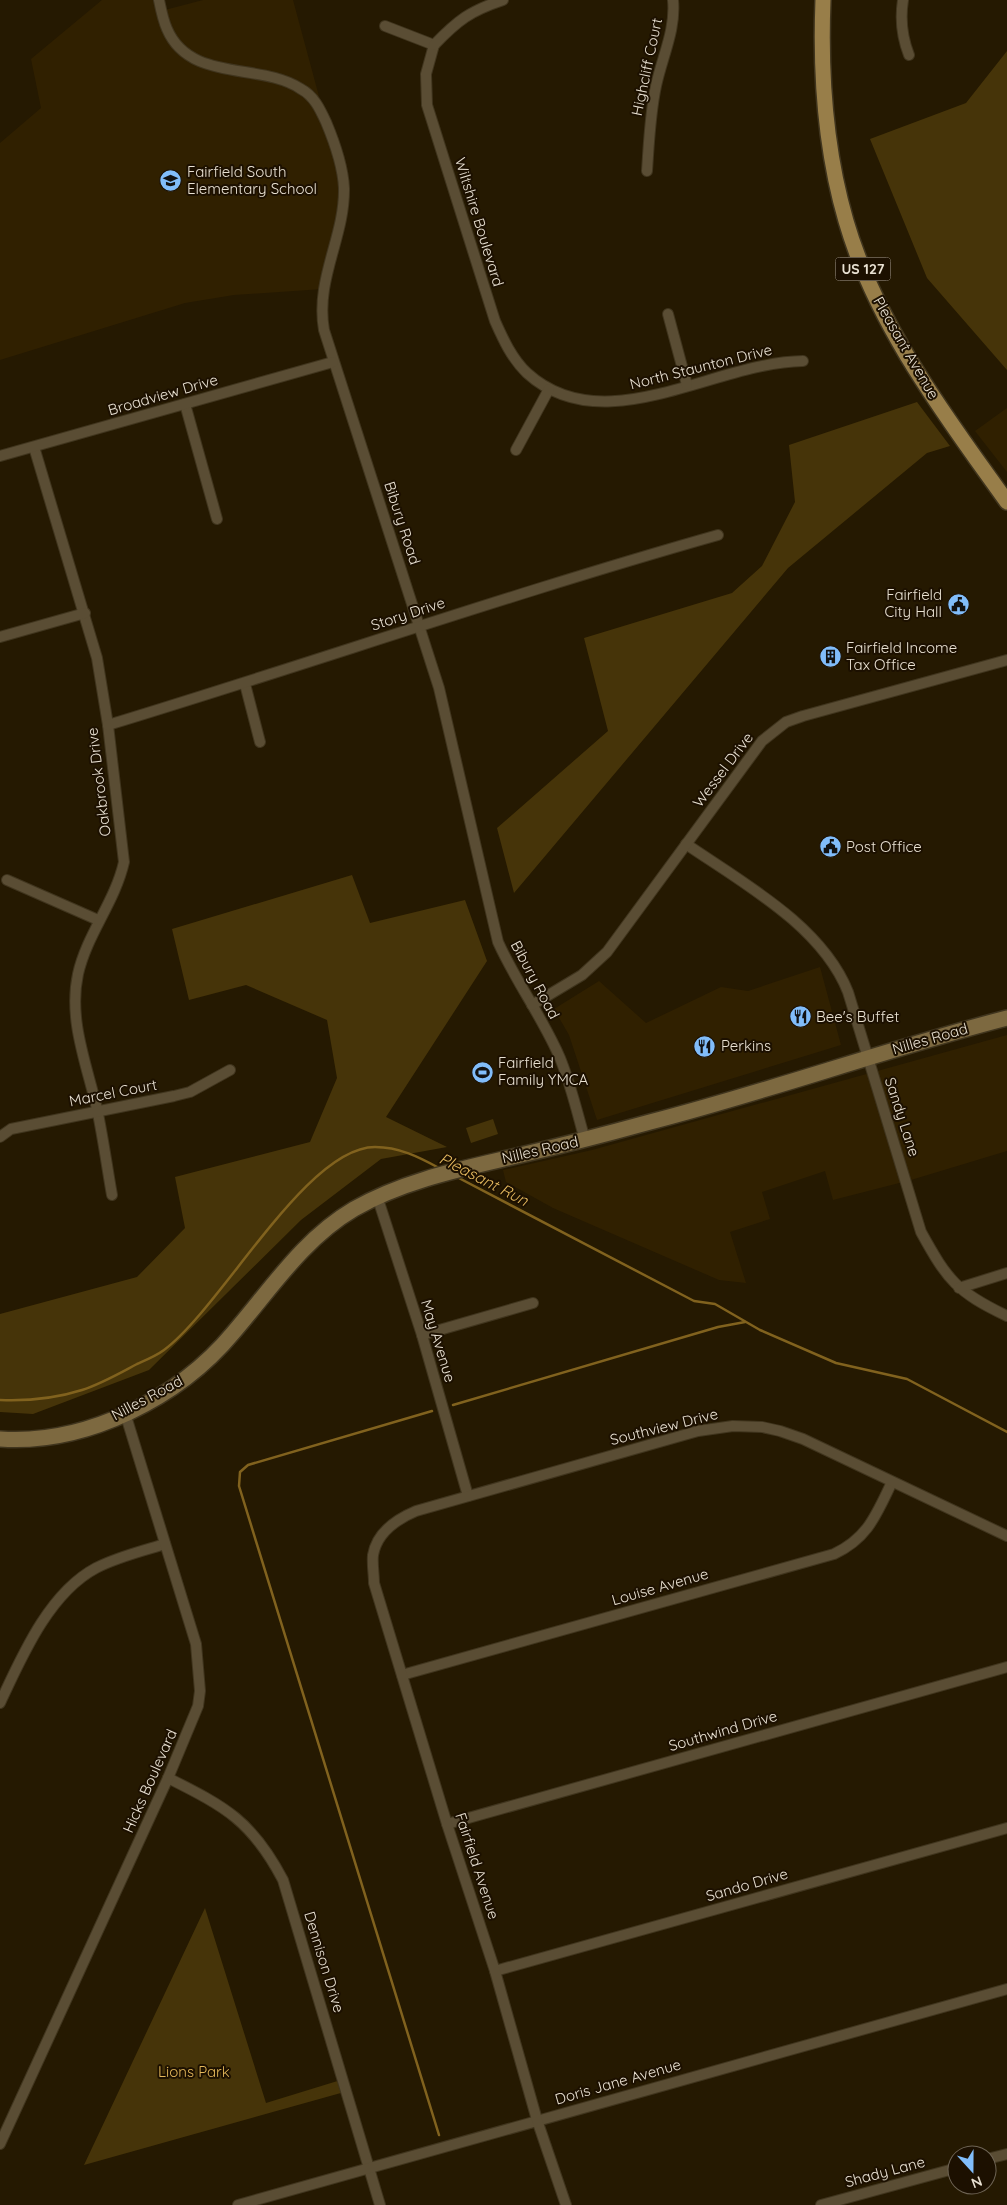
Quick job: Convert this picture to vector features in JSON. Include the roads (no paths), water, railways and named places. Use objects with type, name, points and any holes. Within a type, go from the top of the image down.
[{"type":"main road","name":"Pleasant Avenue","points":[[823,0],[822,73],[825,114],[835,177],[854,246],[882,310],[914,366],[1007,502]]},
{"type":"street","name":"Bibury Road","points":[[159,0],[167,31],[180,48],[205,63],[282,80],[302,89],[317,103],[324,117],[342,174],[344,189],[342,209],[323,289],[320,311],[333,362],[439,688],[498,942],[559,1058],[573,1097],[585,1140]]},
{"type":"street","points":[[385,26],[434,45],[455,23],[475,10],[503,0]]},
{"type":"street","name":"Highcliff Court","points":[[647,171],[651,113],[656,85],[674,17],[673,0]]},
{"type":"street","points":[[903,0],[901,13],[903,36],[910,55]]},
{"type":"street","name":"Wiltshire Boulevard","points":[[434,45],[426,74],[427,105],[495,321],[509,350],[526,372],[549,389]]},
{"type":"street","points":[[668,314],[687,385]]},
{"type":"street","name":"North Staunton Drive","points":[[549,389],[581,400],[607,402],[640,400],[687,385],[782,362],[803,361]]},
{"type":"street","name":"Broadview Drive","points":[[0,456],[333,362]]},
{"type":"street","points":[[516,450],[549,389]]},
{"type":"street","points":[[185,404],[217,519]]},
{"type":"street","name":"Oakbrook Drive","points":[[34,447],[97,658],[108,725],[124,862],[120,881],[98,920],[78,973],[74,1012],[98,1111],[112,1195]]},
{"type":"street","name":"Story Drive","points":[[108,725],[244,684],[419,625],[592,571],[718,535]]},
{"type":"street","points":[[0,637],[85,613]]},
{"type":"street","name":"Wessel Drive","points":[[532,1005],[582,975],[601,958],[762,741],[786,722],[1007,660]]},
{"type":"street","points":[[244,684],[260,742]]},
{"type":"street","name":"Sandy Lane","points":[[686,844],[790,918],[824,949],[844,982],[921,1232],[938,1264],[959,1288],[974,1300],[1007,1316]]},
{"type":"street","points":[[7,880],[98,920]]},
{"type":"street","name":"Nilles Road","points":[[0,1439],[49,1436],[90,1427],[125,1413],[164,1393],[203,1364],[232,1335],[303,1249],[326,1227],[377,1196],[408,1184],[481,1164],[585,1140],[1007,1018]]},
{"type":"street","name":"Marcel Court","points":[[0,1137],[12,1130],[182,1094],[230,1070]]},
{"type":"street","name":"May Avenue","points":[[377,1196],[422,1335],[468,1496]]},
{"type":"street","points":[[959,1288],[1007,1273]]},
{"type":"street","points":[[422,1335],[533,1304]]},
{"type":"street","name":"Hicks Boulevard","points":[[0,2144],[194,1720],[200,1691],[196,1644],[125,1413]]},
{"type":"street","name":"Southview Drive","points":[[381,1536],[396,1520],[416,1511],[698,1431],[733,1426],[762,1427],[796,1436],[1007,1536]]},
{"type":"street","name":"Louise Avenue","points":[[402,1675],[834,1554],[851,1546],[868,1530],[892,1482]]},
{"type":"street","name":"Fairfield Avenue","points":[[381,1536],[373,1554],[374,1583],[447,1824],[495,1971],[537,2120],[566,2205]]},
{"type":"street","points":[[0,1703],[3,1689],[47,1614],[67,1588],[96,1568],[113,1560],[165,1544]]},
{"type":"street","name":"Southwind Drive","points":[[447,1824],[1007,1667]]},
{"type":"street","name":"Dennison Drive","points":[[168,1778],[214,1801],[243,1822],[255,1835],[283,1880],[380,2205]]},
{"type":"street","name":"Sando Drive","points":[[495,1971],[1007,1828]]},
{"type":"street","name":"Doris Jane Avenue","points":[[238,2205],[1007,1989]]},
{"type":"street","name":"Shady Lane","points":[[821,2205],[947,2171]]},
{"type":"waterway","name":"Pleasant Run","points":[[0,1400],[41,1398],[82,1390],[96,1385],[164,1350],[187,1329],[212,1300],[265,1232],[293,1200],[321,1173],[349,1154],[375,1147],[384,1147],[401,1151],[439,1168]]},
{"type":"waterway","name":"Pleasant Run","points":[[455,1176],[694,1301],[715,1304],[760,1330],[836,1363],[907,1379],[1007,1432]]},
{"type":"waterway","points":[[453,1405],[718,1327],[745,1322]]},
{"type":"waterway","points":[[432,1411],[248,1465],[240,1472],[239,1486],[439,2135]]},
{"type":"place","name":"Fairfield South Elementary School","points":[[171,181]]},
{"type":"place","name":"Fairfield City Hall","points":[[958,604]]},
{"type":"place","name":"Fairfield Income Tax Office","points":[[830,657]]},
{"type":"place","name":"Post Office","points":[[830,847]]},
{"type":"place","name":"Bee's Buffet","points":[[800,1017]]},
{"type":"place","name":"Perkins","points":[[705,1046]]},
{"type":"place","name":"Fairfield Family YMCA","points":[[482,1072]]},
{"type":"park label","name":"Lions Park","points":[[194,2072]]}]
